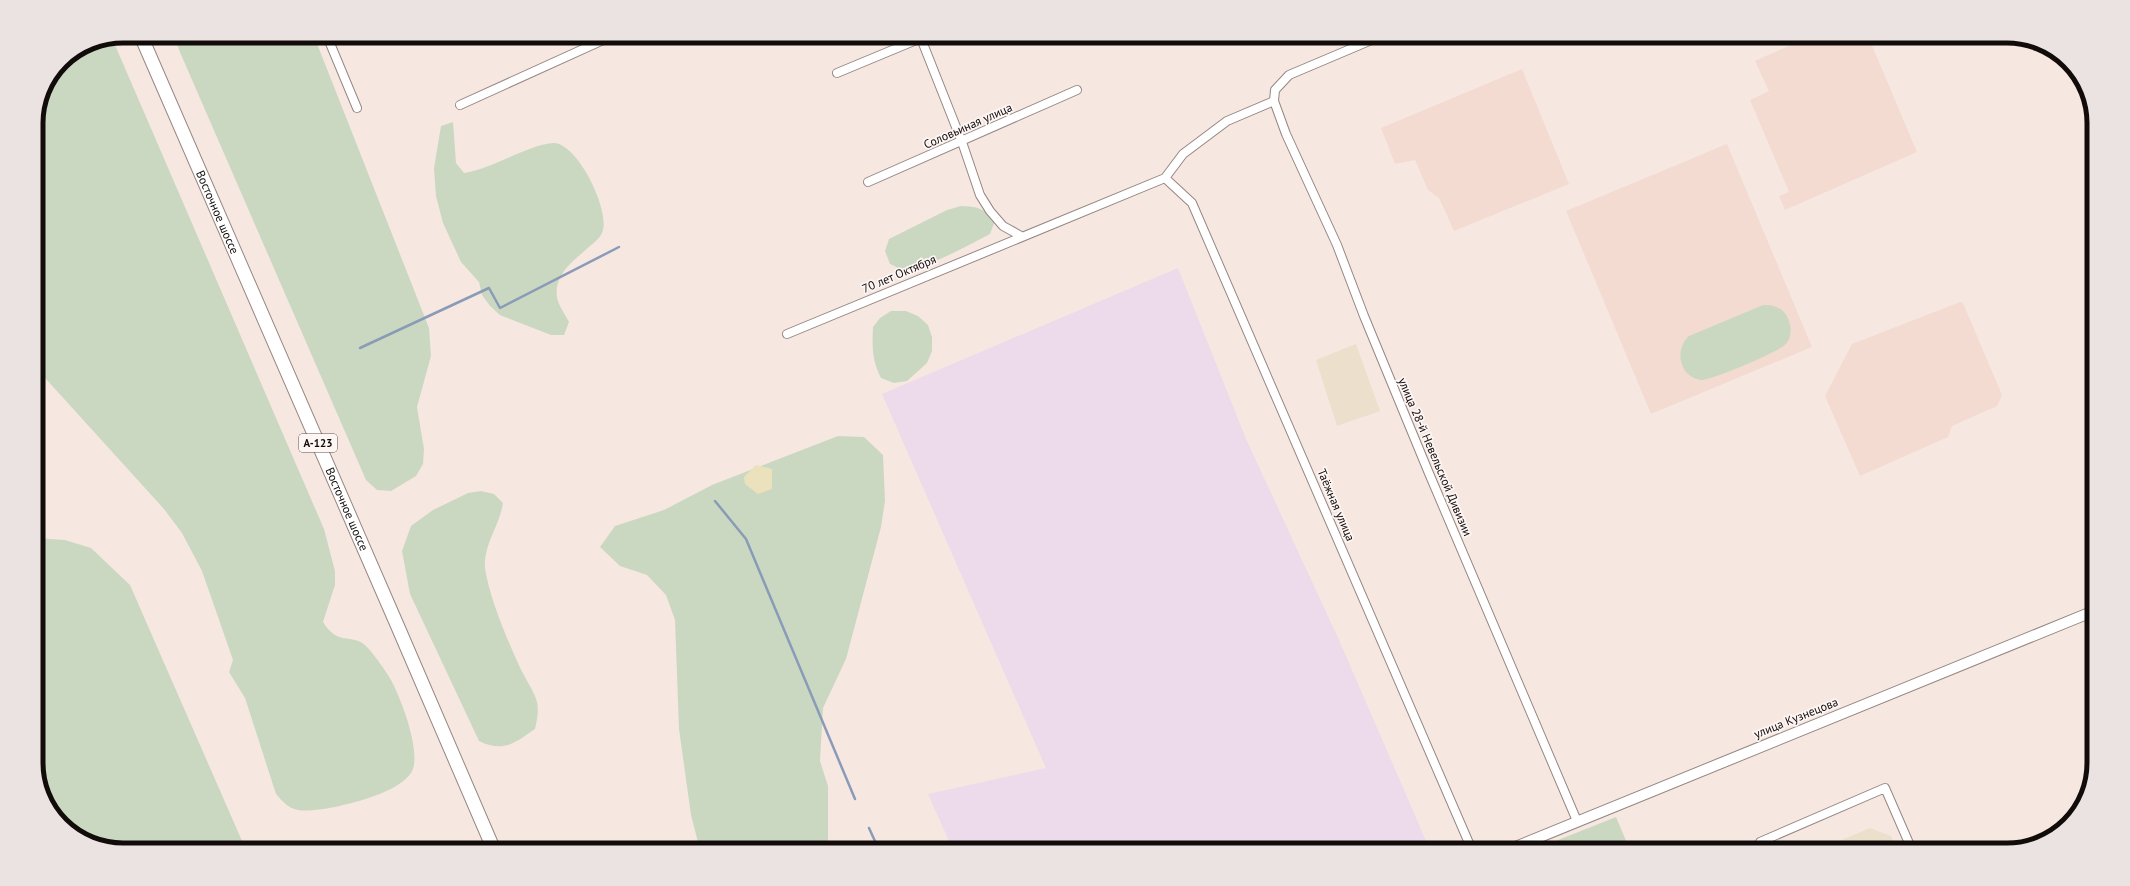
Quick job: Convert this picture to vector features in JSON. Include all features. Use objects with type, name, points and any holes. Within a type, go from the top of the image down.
[{"type":"main road","name":"Восточное шоссе","points":[[144,43],[265,324],[357,528],[491,843]]},
{"type":"street","points":[[330,43],[357,108]]},
{"type":"street","points":[[460,105],[596,43]]},
{"type":"street","points":[[837,73],[908,43]]},
{"type":"street","points":[[924,43],[962,142],[980,195],[990,211],[1003,226],[1021,236]]},
{"type":"street","points":[[1165,178],[1183,154],[1227,121],[1274,101],[1275,90],[1289,74],[1365,43]]},
{"type":"street","name":"Соловьиная улица","points":[[868,182],[962,142],[1076,90]]},
{"type":"street","name":"улица 28-й Невельской Дивизии","points":[[1274,101],[1286,134],[1337,245],[1364,316],[1428,471],[1577,821]]},
{"type":"street","name":"70 лет Октября","points":[[787,334],[1021,236],[1165,178]]},
{"type":"street","name":"Таёжная улица","points":[[1165,178],[1192,203],[1469,843]]},
{"type":"street","name":"улица Кузнецова","points":[[1525,843],[2087,613]]},
{"type":"street","points":[[1760,843],[1885,788],[1909,843]]},
{"type":"shaded area","points":[[1795,43],[1871,43],[1917,152],[1785,210],[1779,196],[1789,192],[1750,100],[1769,91],[1755,61]]},
{"type":"shaded area","points":[[1522,69],[1569,184],[1454,231],[1439,198],[1428,190],[1415,160],[1395,164],[1381,128]]},
{"type":"shaded area","points":[[1727,144],[1812,347],[1651,414],[1566,211]]},
{"type":"shaded area","points":[[1178,268],[1246,439],[1339,640],[1427,843],[950,843],[928,794],[1046,768],[882,394]]},
{"type":"shaded area","points":[[1960,302],[1963,303],[2002,395],[1997,406],[1952,426],[1948,437],[1860,476],[1825,396],[1852,344]]},
{"type":"shaded area","points":[[1356,344],[1380,411],[1337,426],[1316,360]]},
{"type":"shaded area","points":[[1870,828],[1891,836],[1894,843],[1835,843]]},
{"type":"green space","points":[[177,43],[317,43],[429,328],[431,356],[417,407],[424,449],[423,464],[416,476],[391,491],[377,490],[366,480]]},
{"type":"green space","points":[[114,44],[324,529],[335,571],[335,585],[323,622],[335,635],[357,640],[368,648],[391,680],[400,700],[413,740],[414,753],[414,765],[411,773],[406,779],[390,790],[370,798],[333,807],[302,810],[294,809],[283,802],[276,794],[245,698],[229,672],[233,660],[202,571],[182,533],[164,509],[43,376],[43,118],[47,97],[56,79],[66,66],[79,56],[92,49]]},
{"type":"green space","points":[[453,122],[456,163],[464,173],[486,167],[532,148],[553,143],[562,146],[572,153],[581,164],[589,178],[601,207],[604,220],[603,230],[598,239],[572,262],[562,274],[559,281],[557,297],[569,322],[564,335],[551,335],[500,315],[490,306],[482,295],[479,282],[461,262],[443,223],[436,196],[434,168],[441,126]]},
{"type":"green space","points":[[961,206],[980,209],[991,217],[995,221],[990,234],[933,262],[910,269],[901,269],[890,264],[885,251],[889,239],[947,210]]},
{"type":"green space","points":[[1763,305],[1775,306],[1785,313],[1791,330],[1786,344],[1759,359],[1708,379],[1702,380],[1694,378],[1688,374],[1681,362],[1680,355],[1681,348],[1689,336]]},
{"type":"green space","points":[[891,311],[906,311],[918,316],[928,325],[932,337],[932,351],[927,363],[907,381],[894,383],[881,378],[874,359],[873,347],[873,327],[880,318]]},
{"type":"green space","points":[[838,436],[864,437],[883,455],[885,501],[881,527],[846,659],[823,708],[820,761],[828,786],[828,843],[698,843],[691,815],[679,729],[675,620],[666,595],[647,575],[620,566],[600,547],[615,526],[664,510],[712,485]]},
{"type":"green space","points":[[481,491],[494,494],[503,503],[499,519],[489,543],[485,560],[485,568],[490,591],[503,629],[538,705],[538,716],[535,729],[515,742],[502,746],[487,745],[479,741],[410,594],[402,551],[411,526],[433,510],[468,493]]},
{"type":"green space","points":[[43,538],[65,540],[91,548],[130,585],[243,843],[118,843],[102,840],[88,835],[70,823],[56,807],[47,789],[43,768]]},
{"type":"green space","points":[[1616,817],[1627,843],[1551,843]]},
{"type":"sand","points":[[756,465],[772,469],[772,489],[758,494],[745,484],[744,477]]},
{"type":"waterway","points":[[360,348],[489,288],[500,308],[619,247]]},
{"type":"waterway","points":[[715,501],[746,539],[855,799]]},
{"type":"waterway","points":[[869,828],[876,843]]}]
